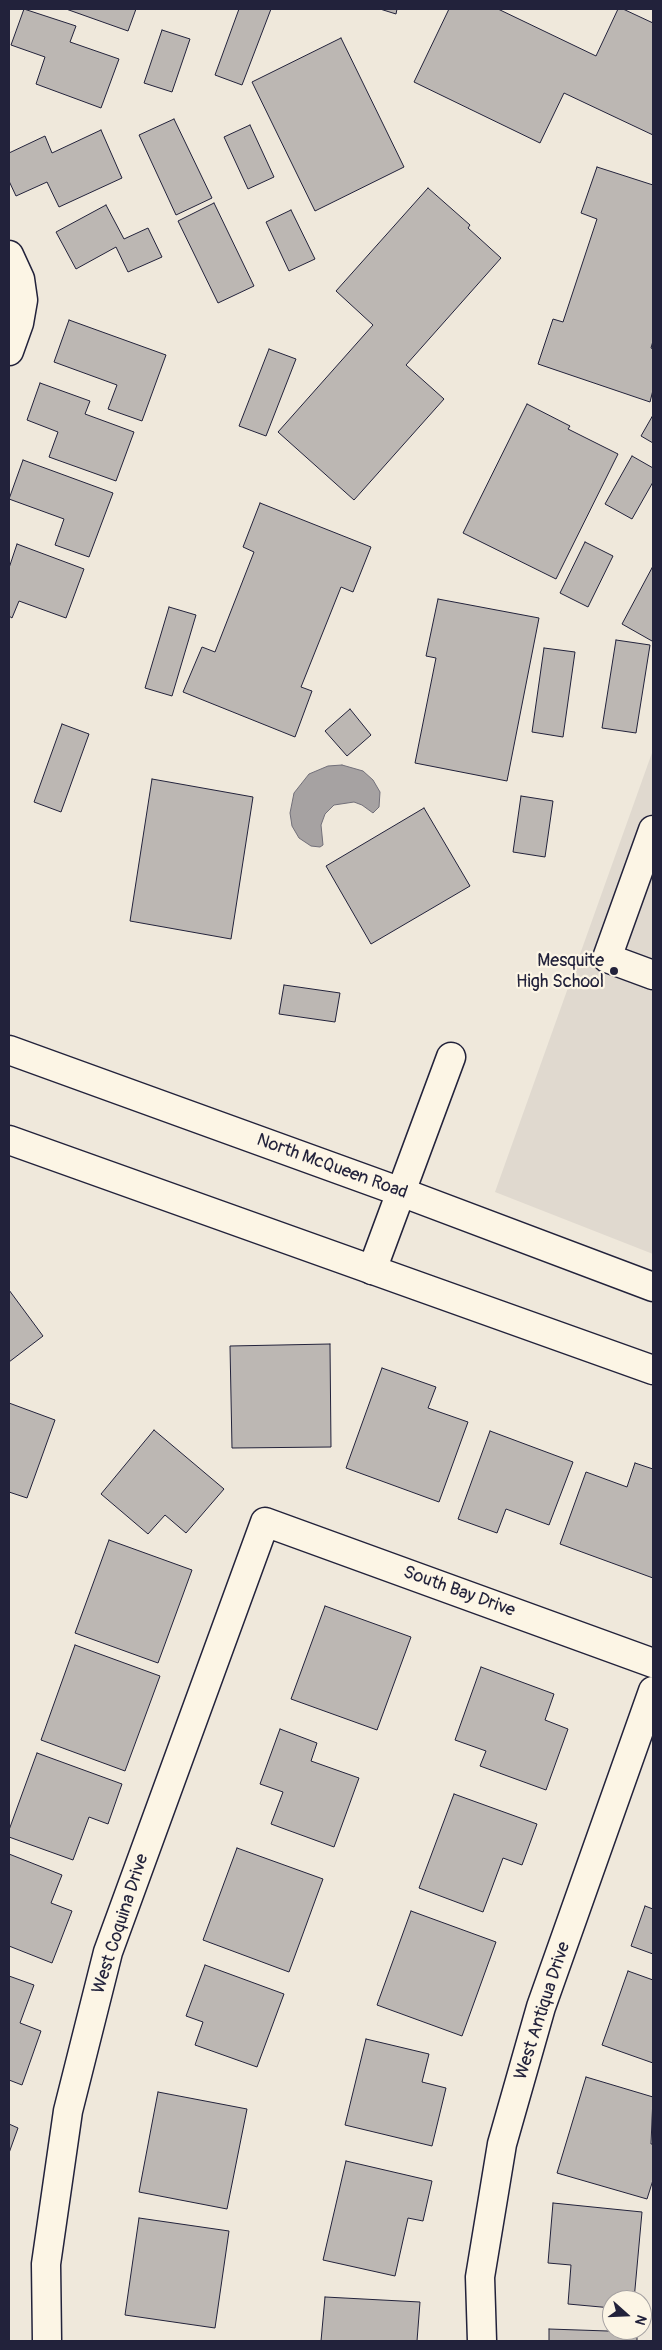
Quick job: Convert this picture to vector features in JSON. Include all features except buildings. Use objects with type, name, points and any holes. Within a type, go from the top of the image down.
[{"type":"street","points":[[9,255],[20,279],[23,300],[19,323],[9,351]]},
{"type":"street","points":[[653,830],[607,958],[653,975]]},
{"type":"street","name":"North McQueen Road","points":[[9,1050],[401,1192],[653,1287]]},
{"type":"street","points":[[372,1270],[451,1057]]},
{"type":"street","points":[[9,1140],[653,1370]]},
{"type":"street","name":"South Bay Drive","points":[[265,1522],[653,1663]]},
{"type":"street","name":"West Coquina Drive","points":[[47,2341],[46,2264],[68,2112],[108,1952],[265,1522]]},
{"type":"street","name":"West Antiqua Drive","points":[[482,2341],[480,2277],[502,2144],[541,2007],[653,1691]]},
{"type":"shaded area","name":"Mesquite High School","points":[[653,750],[653,1254],[495,1192]]},
{"type":"shaded area","points":[[342,765],[363,771],[373,780],[380,792],[379,807],[373,813],[354,802],[334,805],[325,814],[321,825],[323,845],[320,847],[311,846],[299,838],[292,826],[290,813],[294,793],[309,774],[328,766]]},
{"type":"place","name":"Mesquite High School","points":[[614,971]]}]
